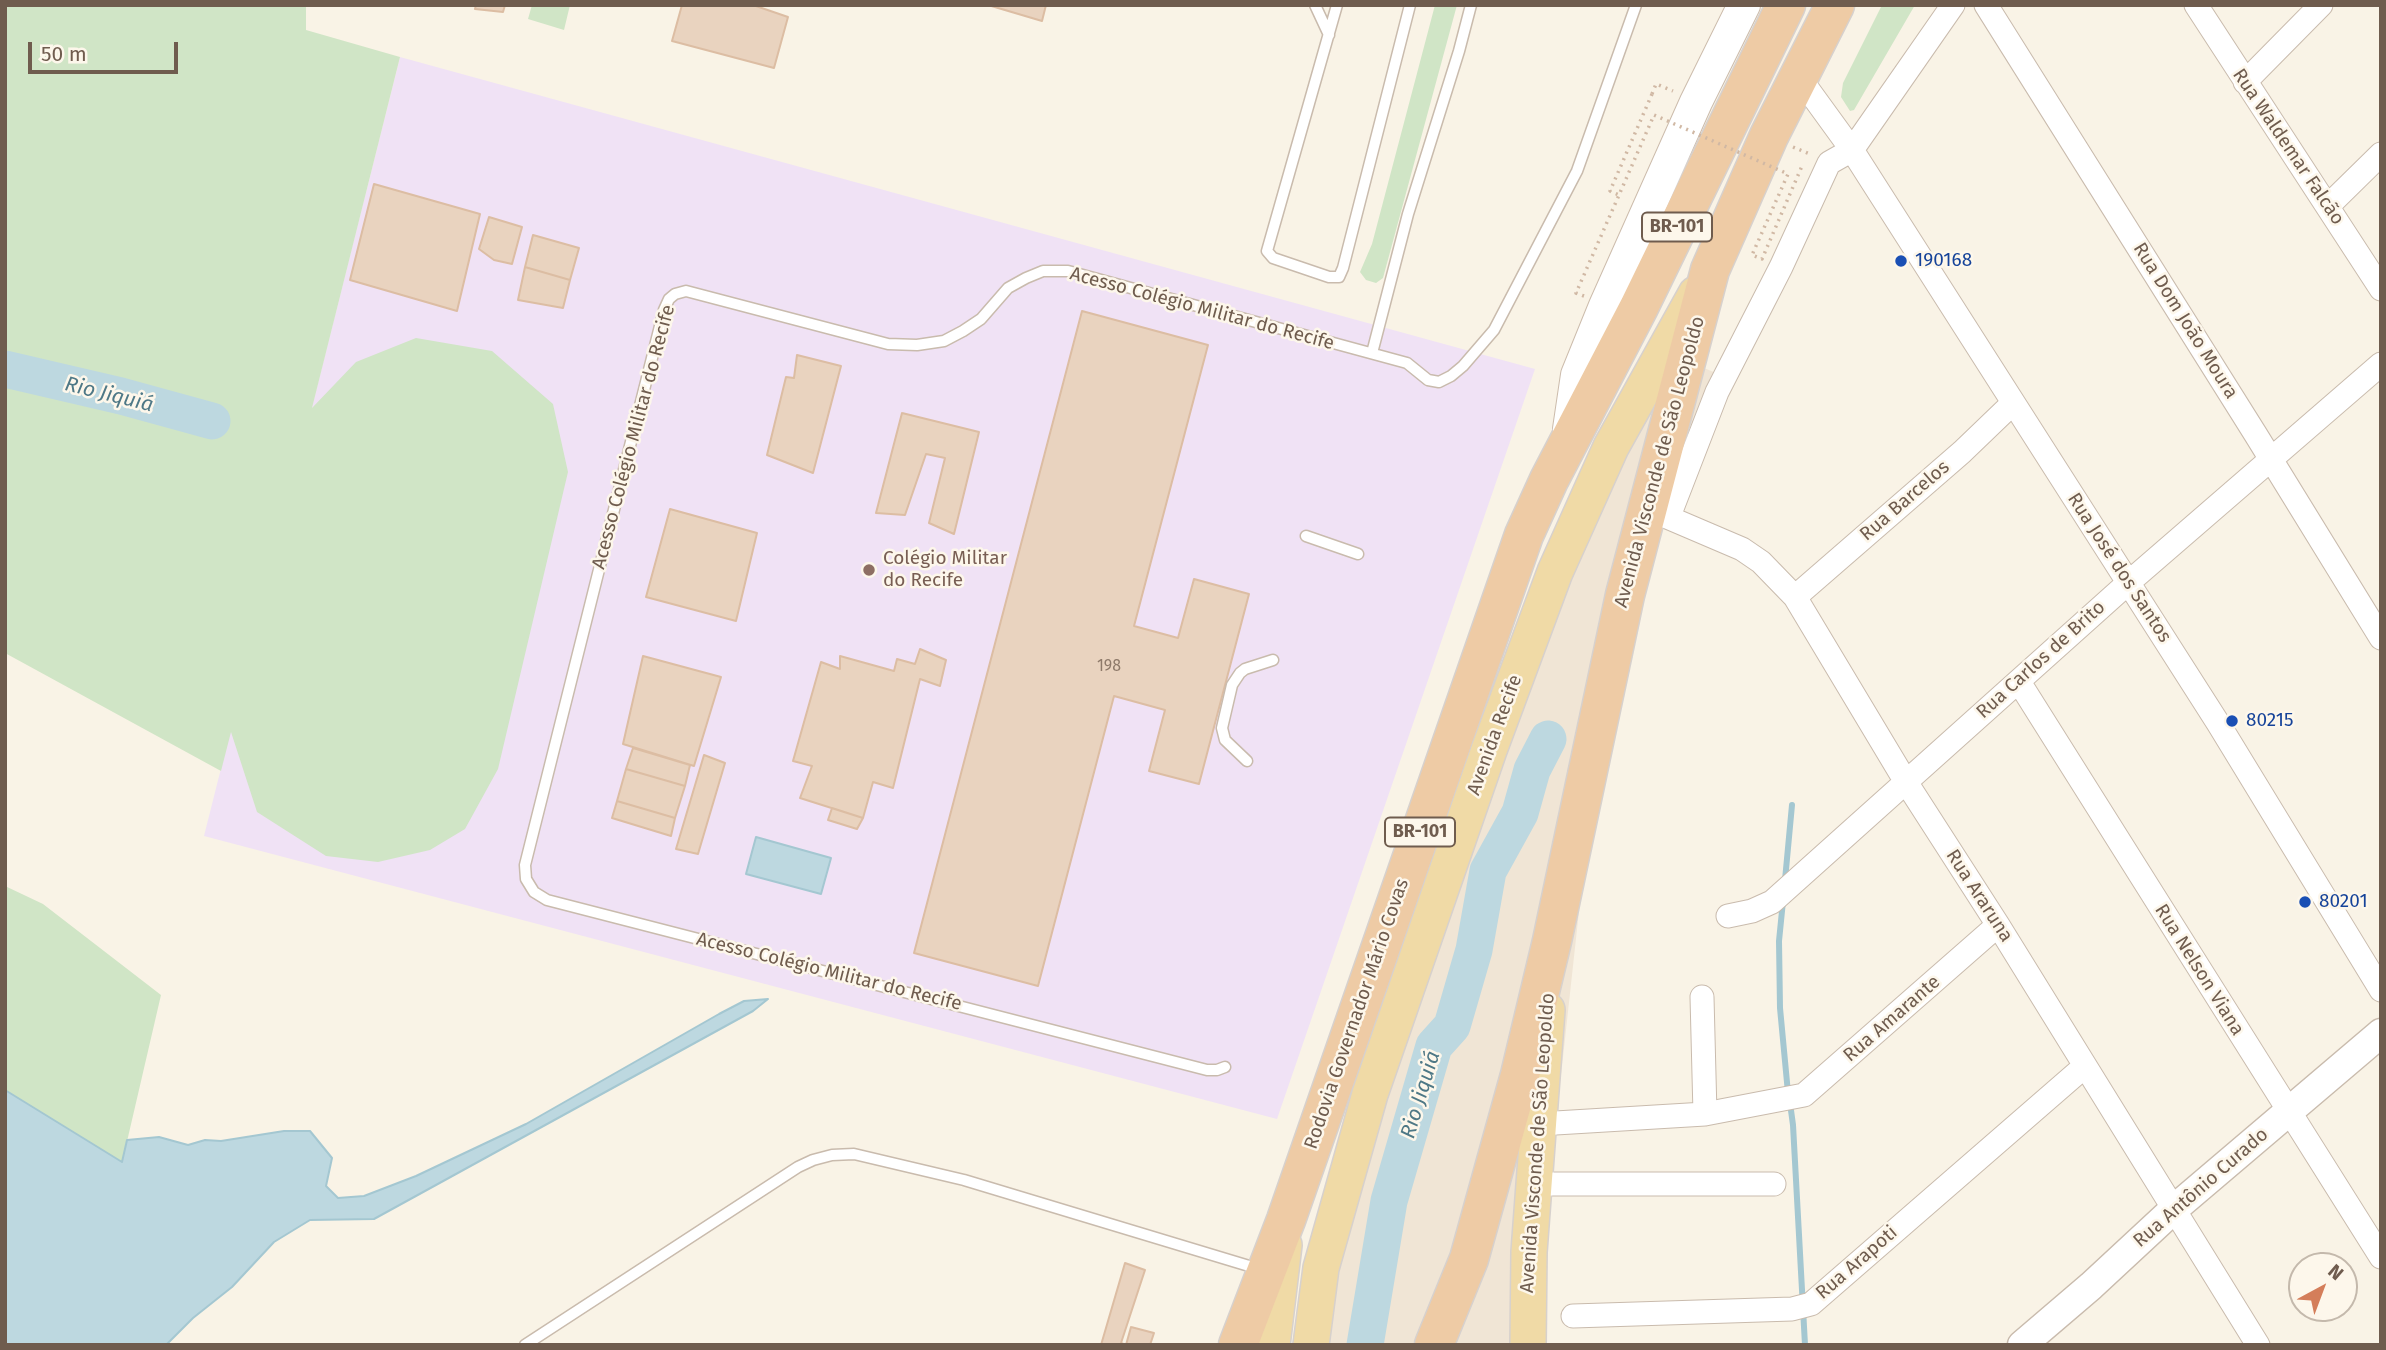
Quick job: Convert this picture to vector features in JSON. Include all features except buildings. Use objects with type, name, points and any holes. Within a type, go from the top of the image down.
[{"type":"highway","name":"BR-101","points":[[1566,448],[1639,307],[1786,5]]},
{"type":"highway","name":"Avenida Visconde de São Leopoldo","points":[[1434,1345],[1469,1259],[1520,1075],[1552,941],[1625,595],[1658,512],[1710,270],[1769,136],[1835,5]]},
{"type":"highway","name":"Rodovia Governador Mário Covas","points":[[1238,1345],[1286,1220],[1524,535],[1566,448]]},
{"type":"main road","points":[[1566,448],[1577,374],[1692,112],[1744,5]]},
{"type":"main road","name":"Avenida Recife","points":[[1311,1345],[1321,1268],[1370,1094],[1489,750],[1555,572],[1611,447],[1710,270]]},
{"type":"main road","name":"Avenida Visconde de São Leopoldo","points":[[1528,1345],[1529,1252],[1552,941]]},
{"type":"main road","points":[[1272,1345],[1286,1220]]},
{"type":"street","points":[[1658,512],[1829,163],[1852,150],[1953,5]]},
{"type":"street","name":"Rua Dom João Moura","points":[[1986,5],[2381,638]]},
{"type":"street","name":"Rua Waldemar Falcão","points":[[2196,5],[2381,289]]},
{"type":"street","points":[[2245,82],[2321,5]]},
{"type":"street","name":"Rua José dos Santos","points":[[1799,77],[1852,150],[2218,723],[2381,990]]},
{"type":"street","points":[[2328,206],[2381,154]]},
{"type":"street","name":"Rua Carlos de Brito","points":[[1728,916],[1752,911],[1772,902],[1961,730],[2381,364]]},
{"type":"street","name":"Rua Barcelos","points":[[1796,597],[2013,404]]},
{"type":"street","name":"Rua Araruna","points":[[1658,512],[1742,549],[1761,562],[1796,597],[1906,782],[1998,925],[2258,1345]]},
{"type":"street","name":"Rua Nelson Viana","points":[[2018,681],[2381,1257]]},
{"type":"street","name":"Rua Amarante","points":[[1539,1124],[1705,1114],[1804,1095],[1998,925]]},
{"type":"street","points":[[1702,998],[1705,1114]]},
{"type":"street","name":"Rua Antônio Curado","points":[[2022,1345],[2174,1209],[2381,1033]]},
{"type":"street","name":"Rua Arapoti","points":[[1573,1316],[1801,1307],[2085,1066]]},
{"type":"street","points":[[1535,1184],[1774,1184]]},
{"type":"lane","points":[[1315,5],[1329,35]]},
{"type":"lane","points":[[1337,5],[1267,251],[1273,258],[1329,277],[1339,277],[1410,5]]},
{"type":"lane","points":[[1372,353],[1408,214],[1471,5]]},
{"type":"lane","name":"Acesso Colégio Militar do Recife","points":[[1225,1067],[1207,1070],[547,900],[534,892],[526,879],[525,865],[664,310],[669,299],[675,294],[687,291],[888,344],[917,345],[944,341],[963,331],[981,319],[1008,288],[1026,278],[1043,271],[1068,271],[1407,363],[1428,380],[1438,382],[1463,366],[1494,330],[1577,171],[1636,5]]},
{"type":"lane","points":[[1306,536],[1358,554]]},
{"type":"lane","points":[[1247,761],[1225,740],[1222,728],[1231,685],[1245,669],[1273,660]]},
{"type":"lane","points":[[524,1345],[798,1167],[832,1155],[854,1154],[964,1180],[1265,1271]]},
{"type":"path","points":[[1619,195],[1610,191],[1656,84]]},
{"type":"path","points":[[1576,293],[1654,115],[1788,174],[1752,255],[1762,259],[1802,166]]},
{"type":"path","points":[[1769,136],[1829,163]]},
{"type":"shaded area","name":"Colégio Militar do Recife","points":[[400,57],[1535,369],[1277,1119],[204,836]]},
{"type":"shaded area","points":[[1651,346],[1716,373],[1661,522],[1580,902],[1540,1267],[1545,1345],[1306,1345],[1317,1263]]},
{"type":"green space","points":[[5,5],[306,5],[306,30],[400,57],[312,408],[356,362],[416,338],[492,351],[553,404],[568,472],[498,769],[465,829],[430,850],[378,862],[326,856],[257,812],[231,732],[221,771],[5,653]]},
{"type":"green space","points":[[532,5],[570,5],[564,30],[528,19]]},
{"type":"green space","points":[[1435,5],[1457,5],[1383,278],[1376,283],[1366,280],[1360,272],[1372,244]]},
{"type":"green space","points":[[1882,5],[1915,5],[1854,110],[1850,111],[1841,97],[1843,83]]},
{"type":"green space","points":[[5,886],[43,904],[161,995],[122,1163],[5,1090]]},
{"type":"water","points":[[756,837],[831,858],[821,894],[746,874]]},
{"type":"water","points":[[768,999],[753,1011],[374,1219],[310,1220],[274,1242],[232,1287],[193,1318],[166,1345],[5,1345],[5,1090],[122,1162],[127,1140],[159,1137],[188,1145],[205,1140],[221,1141],[284,1131],[310,1131],[332,1158],[326,1186],[338,1198],[364,1196],[416,1176],[526,1124],[744,1001]]},
{"type":"waterway","name":"Rio Jiquiá","points":[[5,369],[212,421]]},
{"type":"waterway","name":"Rio Jiquiá","points":[[1365,1345],[1389,1201],[1434,1046],[1452,1026],[1474,950],[1488,871],[1520,813],[1532,770],[1548,739]]},
{"type":"waterway","points":[[1785,880],[1792,805]]},
{"type":"waterway","points":[[1783,901],[1779,941],[1780,1008],[1788,1093]]},
{"type":"waterway","points":[[1790,1103],[1805,1345]]},
{"type":"place","name":"190168","points":[[1901,261]]},
{"type":"place","name":"Colégio Militar do Recife","points":[[869,570]]},
{"type":"place","name":"80215","points":[[2232,721]]},
{"type":"place","name":"80201","points":[[2305,902]]}]
